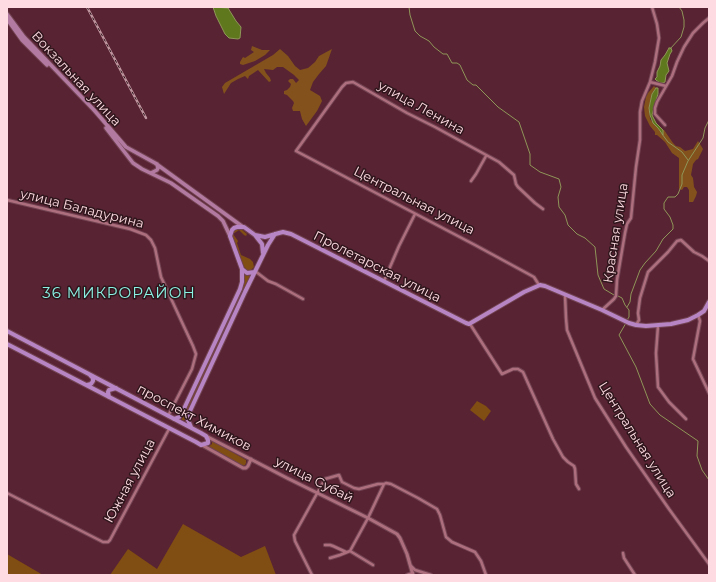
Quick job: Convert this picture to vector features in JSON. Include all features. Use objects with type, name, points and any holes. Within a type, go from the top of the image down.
[{"type":"main road","name":"Вокзальная улица","points":[[7,14],[24,37],[94,110],[121,144],[126,148],[148,158],[255,235],[262,244],[263,253]]},
{"type":"main road","name":"Вокзальная улица","points":[[7,19],[22,40],[94,112],[136,166],[171,183],[223,221],[242,269]]},
{"type":"main road","points":[[130,160],[130,155],[135,152]]},
{"type":"main road","points":[[151,173],[157,170],[158,167],[155,163]]},
{"type":"main road","points":[[230,236],[231,231],[234,228],[244,227]]},
{"type":"main road","name":"Пролетарская улица","points":[[255,235],[265,237],[283,232],[291,234],[469,324]]},
{"type":"main road","points":[[191,428],[188,420],[190,411],[263,253],[275,234]]},
{"type":"main road","points":[[242,269],[247,273],[255,271]]},
{"type":"main road","points":[[174,419],[179,417],[182,413],[240,289],[242,282],[242,269]]},
{"type":"main road","points":[[469,324],[524,292],[540,286],[545,286],[565,294],[636,325],[658,326],[688,320],[704,310],[709,302]]},
{"type":"main road","name":"проспект Химиков","points":[[7,331],[206,436]]},
{"type":"main road","name":"проспект Химиков","points":[[7,344],[201,445]]},
{"type":"main road","points":[[213,345],[216,348],[220,348]]},
{"type":"main road","points":[[85,384],[89,385],[92,382],[93,378],[90,374]]},
{"type":"main road","points":[[109,397],[109,390],[116,388]]},
{"type":"main road","points":[[201,445],[208,443],[206,436]]},
{"type":"street","name":"Красная улица","points":[[602,310],[616,296],[627,224],[631,218],[640,140],[640,112],[642,101],[650,82],[659,38],[652,7]]},
{"type":"street","points":[[665,125],[656,114],[655,108],[659,98],[672,76],[684,47],[702,23],[709,18]]},
{"type":"street","name":"улица Ленина","points":[[346,83],[353,82],[407,113],[499,162],[514,175],[518,187],[535,203],[544,209]]},
{"type":"street","points":[[650,82],[666,86]]},
{"type":"street","name":"Центральная улица","points":[[346,83],[296,151],[534,277],[540,286]]},
{"type":"street","points":[[471,181],[486,156]]},
{"type":"street","name":"улица Баладурина","points":[[7,200],[130,229],[146,235],[151,240],[155,248],[161,277],[196,354],[192,370],[168,416]]},
{"type":"street","points":[[384,281],[398,246],[415,214]]},
{"type":"street","points":[[636,325],[639,320],[638,314],[640,298],[648,272],[677,241],[681,240],[694,252],[709,261]]},
{"type":"street","points":[[255,271],[268,281],[302,299]]},
{"type":"street","name":"Центральная улица","points":[[565,294],[567,330],[595,398],[639,466],[709,564]]},
{"type":"street","points":[[698,315],[700,321],[693,360],[709,393]]},
{"type":"street","points":[[469,324],[502,374],[518,369],[523,372],[553,439],[563,457],[574,466],[576,484],[579,489]]},
{"type":"street","points":[[658,326],[656,353],[658,387],[669,402],[686,420]]},
{"type":"street","name":"Южная улица","points":[[7,493],[103,542],[108,542],[170,429]]},
{"type":"street","name":"проспект Химиков","points":[[201,445],[243,468],[248,466],[251,459],[206,436]]},
{"type":"street","name":"улица Субай","points":[[251,459],[397,534],[400,538],[413,574],[407,575]]},
{"type":"street","points":[[312,575],[294,535],[325,479],[339,475],[342,482],[354,488],[386,483],[391,484],[437,509],[446,537],[452,542],[475,552],[481,561],[486,575]]},
{"type":"street","points":[[350,551],[384,484]]},
{"type":"street","points":[[325,545],[333,546],[346,552]]},
{"type":"street","points":[[330,558],[350,551],[373,565]]},
{"type":"street","points":[[623,553],[624,558],[635,575]]},
{"type":"street","points":[[411,566],[415,570],[431,575]]},
{"type":"shaded area","points":[[213,7],[228,8],[241,27],[240,38],[229,38],[225,34]]},
{"type":"shaded area","points":[[252,46],[262,50],[270,50],[255,61],[243,65],[240,64],[243,57],[245,58],[254,52],[251,50]]},
{"type":"shaded area","points":[[669,48],[671,48],[672,51],[667,63],[669,71],[666,75],[665,82],[660,83],[655,79],[657,77],[661,60]]},
{"type":"shaded area","points":[[280,49],[300,70],[308,68],[319,56],[332,49],[326,66],[313,82],[310,90],[320,96],[322,101],[306,126],[300,111],[293,111],[293,101],[284,94],[284,91],[290,87],[291,84],[288,81],[290,79],[293,79],[296,83],[299,80],[283,67],[277,67],[273,70],[264,69],[270,78],[271,81],[269,82],[258,70],[249,76],[248,79],[245,76],[238,79],[231,83],[224,94],[222,87],[225,83],[273,55]]},
{"type":"shaded area","points":[[654,86],[656,88],[652,94],[649,108],[650,119],[653,123],[663,134],[664,130],[676,146],[685,151],[693,149],[698,141],[703,149],[698,159],[693,164],[691,175],[697,192],[693,202],[689,202],[689,190],[687,187],[684,187],[682,190],[679,189],[679,158],[672,153],[665,142],[655,135],[655,132],[645,116],[644,107],[646,97]]},
{"type":"shaded area","points":[[656,88],[658,88],[658,94],[652,115],[656,123],[663,130],[663,135],[653,123],[650,115],[649,108],[652,94]]},
{"type":"shaded area","points":[[236,228],[240,228],[247,234],[246,236],[244,235],[239,230],[233,234],[238,241],[237,243],[241,255],[253,262],[254,267],[250,271],[245,270],[234,242],[232,233]]},
{"type":"shaded area","points":[[243,273],[252,276],[218,347],[215,347],[236,298]]},
{"type":"shaded area","points":[[213,349],[216,350],[185,420],[182,421],[182,418]]},
{"type":"shaded area","points":[[477,401],[491,411],[484,421],[470,410]]},
{"type":"shaded area","points":[[211,440],[246,460],[245,465],[242,466],[208,447],[212,444]]},
{"type":"shaded area","points":[[183,524],[241,557],[265,546],[276,575],[110,575],[128,549],[157,569]]},
{"type":"shaded area","points":[[7,554],[43,575],[7,575]]},
{"type":"waterway","points":[[409,7],[415,31],[443,54],[447,54],[452,63],[457,63],[460,65],[467,80],[473,85],[476,85],[498,107],[519,122],[530,154],[530,165],[540,172],[559,179],[561,187],[558,197],[559,207],[565,215],[568,225],[577,234],[585,238],[595,247],[598,275],[604,289],[614,295]]},
{"type":"waterway","points":[[670,49],[681,37],[684,27],[682,11],[679,7]]},
{"type":"waterway","points":[[627,307],[640,270],[656,251],[663,239],[673,229],[670,217],[664,209],[664,203],[668,197],[675,197],[678,194],[682,184],[682,175],[688,161],[703,138],[705,128],[709,120]]},
{"type":"waterway","points":[[662,134],[668,142],[682,152],[688,160]]},
{"type":"waterway","points":[[618,296],[622,298],[629,310],[629,317],[627,320]]},
{"type":"waterway","points":[[626,323],[619,335],[636,367],[650,404],[660,415],[698,441],[697,456],[702,470],[709,480]]},
{"type":"railway","points":[[87,7],[146,118]]},
{"type":"district","name":"36 МИКРОРАЙОН","points":[[119,294]]}]
